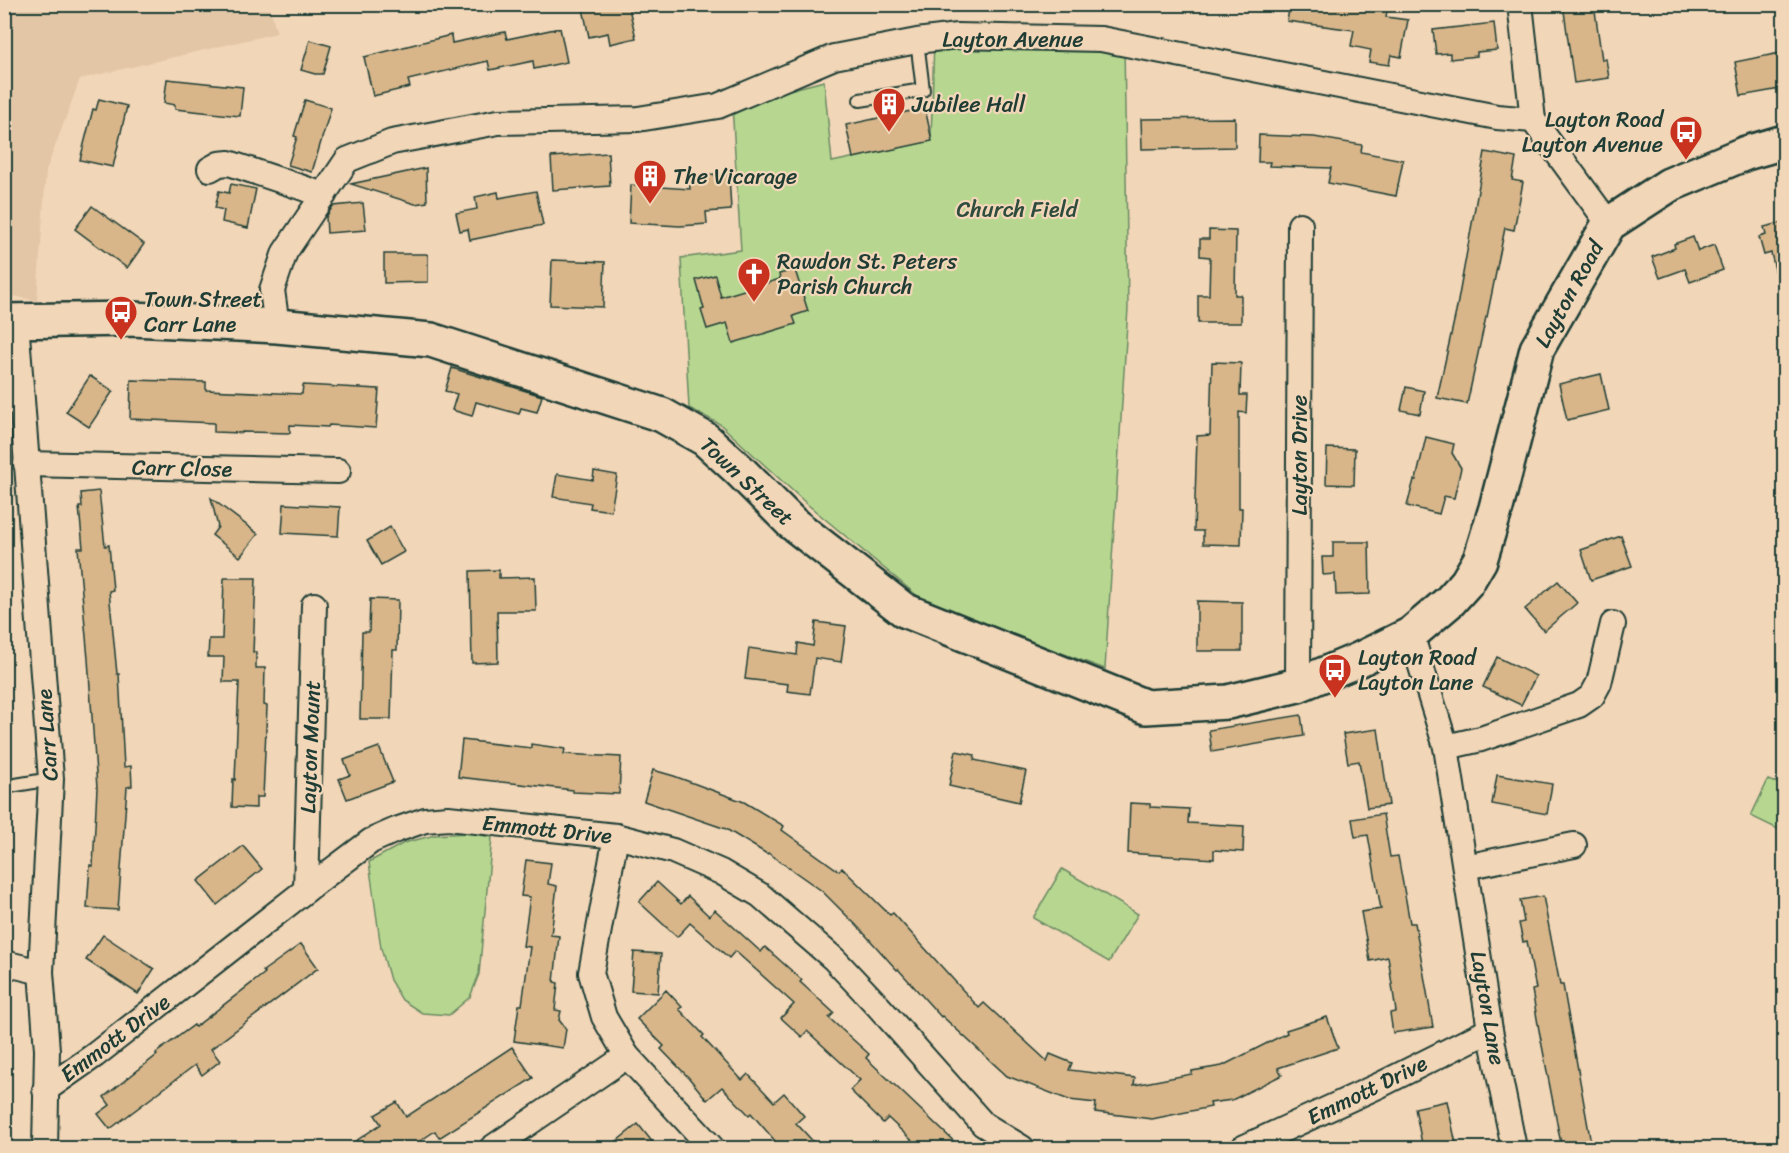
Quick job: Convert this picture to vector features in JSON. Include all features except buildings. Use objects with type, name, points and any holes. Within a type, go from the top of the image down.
[{"type":"street","points":[[1520,4],[1533,120],[1609,224]]},
{"type":"street","name":"Layton Avenue","points":[[277,326],[272,290],[285,252],[347,160],[392,142],[498,122],[638,119],[718,106],[834,57],[917,41],[957,36],[1101,39],[1497,117],[1533,120]]},
{"type":"street","name":"Layton Road","points":[[1411,634],[1450,601],[1467,582],[1479,560],[1496,508],[1537,349],[1609,224],[1669,185],[1746,153],[1785,142]]},
{"type":"street","points":[[210,169],[219,164],[229,163],[324,195]]},
{"type":"street","name":"Layton Drive","points":[[1298,685],[1300,225]]},
{"type":"street","name":"Town Street","points":[[10,321],[132,319],[277,326],[431,340],[662,415],[705,439],[792,524],[904,610],[1146,707],[1228,702],[1298,685],[1358,660],[1411,634]]},
{"type":"street","name":"Carr Lane","points":[[10,321],[14,407],[26,464],[51,779],[41,972],[46,1050],[45,1149]]},
{"type":"street","name":"Carr Close","points":[[26,464],[338,471]]},
{"type":"street","name":"Layton Mount","points":[[306,890],[314,605]]},
{"type":"street","points":[[1446,747],[1481,739],[1579,705],[1592,696],[1599,683],[1613,624]]},
{"type":"street","name":"Layton Lane","points":[[1411,634],[1446,747],[1490,1030],[1514,1149]]},
{"type":"street","name":"Emmott Drive","points":[[45,1090],[95,1055],[371,842],[425,820],[448,818],[616,836],[672,850],[721,872],[760,895],[834,959],[983,1124],[1022,1149]]},
{"type":"street","points":[[616,836],[591,974],[604,1017],[627,1056],[712,1149]]},
{"type":"street","points":[[1465,867],[1574,845]]},
{"type":"street","points":[[4,963],[41,972]]},
{"type":"street","name":"Emmott Drive","points":[[1243,1149],[1380,1085],[1490,1030]]},
{"type":"street","points":[[492,1149],[627,1056]]},
{"type":"lane","points":[[860,100],[923,90],[917,41]]},
{"type":"lane","points":[[4,787],[51,779]]},
{"type":"shaded area","points":[[5,4],[269,5],[277,33],[80,79],[46,171],[37,301],[5,294]]},
{"type":"green space","name":"Church Field","points":[[934,39],[1124,44],[1128,308],[1105,669],[926,603],[807,504],[720,424],[689,408],[681,258],[741,250],[732,105],[824,81],[832,162],[931,141]]},
{"type":"green space","points":[[1768,780],[1784,785],[1784,832],[1751,816]]},
{"type":"green space","points":[[468,833],[492,837],[479,974],[470,997],[449,1015],[422,1013],[402,1000],[390,980],[381,948],[369,862],[404,843],[435,835]]},
{"type":"green space","points":[[1062,869],[1138,914],[1109,962],[1033,918]]},
{"type":"place","name":"Jubilee Hall","points":[[889,133]]},
{"type":"place","name":"Layton Road Layton Avenue","points":[[1686,161]]},
{"type":"place","name":"The Vicarage","points":[[650,205]]},
{"type":"place","name":"Rawdon St. Peters Parish Church","points":[[754,303]]},
{"type":"place","name":"Town Street Carr Lane","points":[[121,341]]},
{"type":"place","name":"Layton Road Layton Lane","points":[[1335,699]]}]
